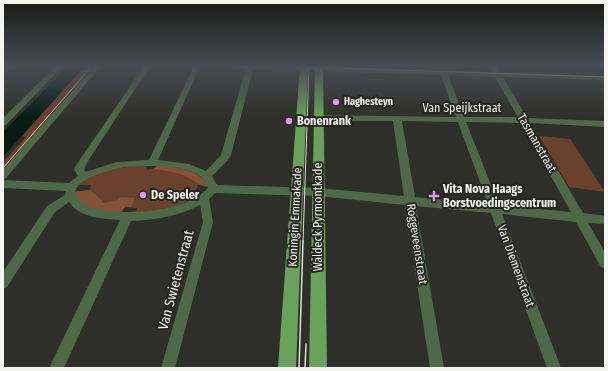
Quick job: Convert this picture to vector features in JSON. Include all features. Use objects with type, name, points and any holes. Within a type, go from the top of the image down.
[{"type":"main road","name":"Koningin Emmakade","points":[[287,368],[303,83]]},
{"type":"main road","name":"Waldeck Pyrmontkade","points":[[318,368],[319,83]]},
{"type":"street","points":[[3,123],[43,83]]},
{"type":"street","points":[[3,176],[83,83]]},
{"type":"street","points":[[83,177],[79,169],[84,160],[135,83]]},
{"type":"street","points":[[152,163],[189,83]]},
{"type":"street","points":[[207,175],[224,159],[226,155],[245,83]]},
{"type":"street","name":"Van Diemenstraat","points":[[448,83],[554,368]]},
{"type":"street","name":"Tasmanstraat","points":[[503,83],[605,263]]},
{"type":"street","name":"Van Speijkstraat","points":[[318,118],[524,120],[605,124]]},
{"type":"street","name":"Roggeveenstraat","points":[[397,119],[437,368]]},
{"type":"street","points":[[3,283],[51,209],[71,192],[83,177],[108,168],[125,164],[152,163],[183,166],[207,175],[212,180],[213,189],[204,199],[168,214],[127,217],[107,215],[90,211],[77,205],[71,192]]},
{"type":"street","points":[[3,184],[71,192]]},
{"type":"street","points":[[213,189],[318,192],[605,220]]},
{"type":"street","name":"Van Swietenstraat","points":[[168,368],[208,222],[204,199]]},
{"type":"street","points":[[56,368],[127,217]]},
{"type":"shaded area","points":[[51,83],[69,83],[3,157],[3,132]]},
{"type":"shaded area","points":[[69,83],[80,83],[3,171],[3,162],[26,137],[21,136]]},
{"type":"shaded area","points":[[539,136],[570,139],[605,192],[569,187]]},
{"type":"shaded area","points":[[146,165],[147,170],[154,169],[158,165],[175,167],[209,187],[198,185],[195,193],[205,194],[190,204],[135,214],[137,208],[125,207],[120,214],[73,192],[90,190],[91,185],[76,185],[90,176],[109,170]]},
{"type":"shaded area","points":[[158,165],[180,168],[194,173],[200,176],[209,187],[200,185],[181,174],[154,169]]},
{"type":"shaded area","points":[[90,190],[102,200],[102,203],[116,201],[121,197],[135,198],[131,207],[125,207],[120,214],[106,212],[93,209],[81,203],[73,192]]},
{"type":"tram line","points":[[3,168],[77,83]]},
{"type":"tram line","points":[[303,242],[308,83]]},
{"type":"tram line","points":[[299,368],[303,241]]},
{"type":"tram line","points":[[305,368],[306,344]]},
{"type":"place","name":"Haghesteyn","points":[[336,102]]},
{"type":"place","name":"Bonenrank","points":[[289,121]]},
{"type":"place","name":"De Speler","points":[[143,195]]},
{"type":"place","name":"Vita Nova Haags Borstvoedingscentrum","points":[[434,196]]}]
